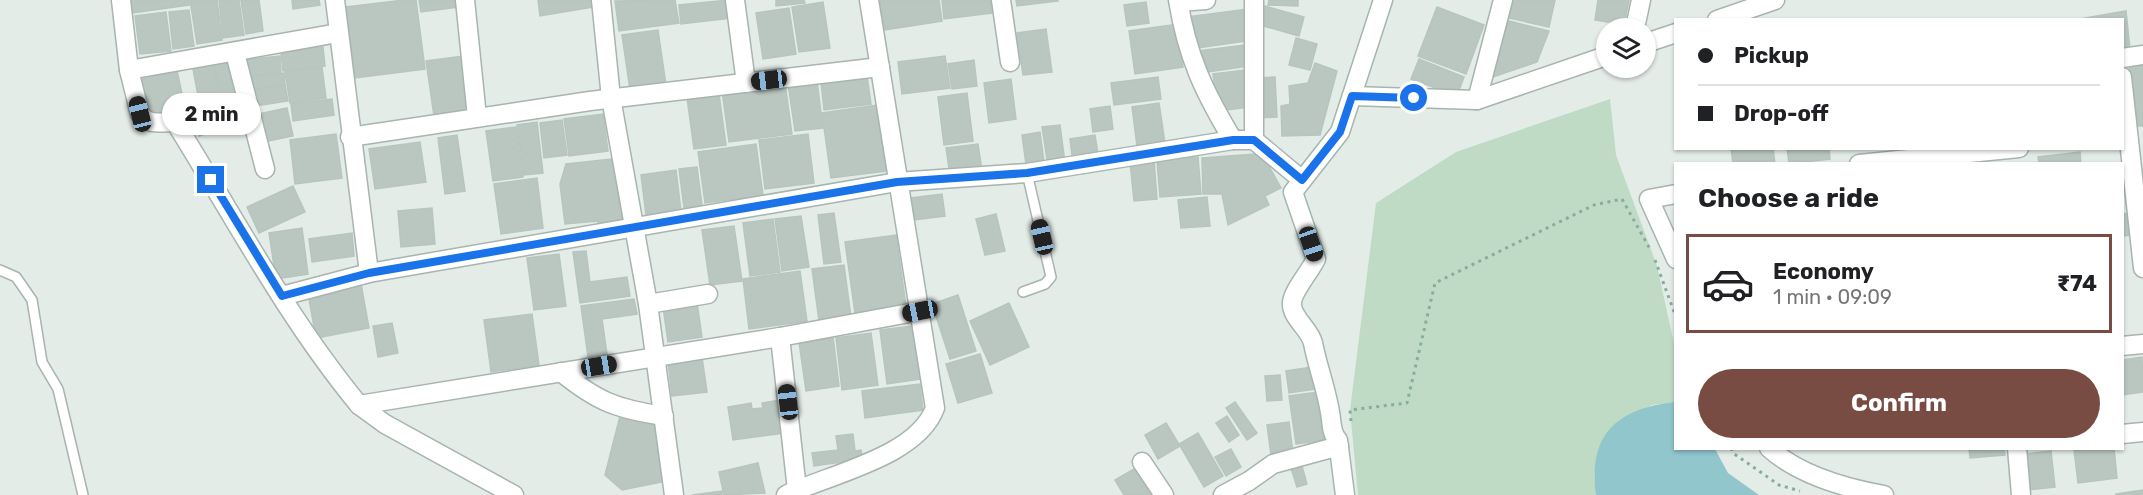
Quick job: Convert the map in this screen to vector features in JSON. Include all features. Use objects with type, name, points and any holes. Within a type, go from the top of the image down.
[{"type":"street","points":[[122,0],[129,70],[144,120],[150,123],[175,122],[331,371],[359,405],[385,424],[514,495]]},
{"type":"street","points":[[335,0],[369,273]]},
{"type":"street","points":[[465,0],[477,117]]},
{"type":"street","points":[[601,0],[611,98],[636,226],[674,495]]},
{"type":"street","points":[[735,0],[746,83]]},
{"type":"street","points":[[780,337],[792,492],[869,462],[898,447],[930,422],[935,408],[869,0]]},
{"type":"street","points":[[1001,0],[1010,62]]},
{"type":"street","points":[[1206,0],[1179,1],[1189,53],[1209,100],[1233,140]]},
{"type":"street","points":[[1254,0],[1254,140]]},
{"type":"street","points":[[1343,439],[1334,436],[1329,402],[1314,356],[1312,342],[1304,325],[1295,314],[1292,303],[1295,292],[1316,259],[1293,192],[1340,132],[1383,0]]},
{"type":"street","points":[[1477,100],[1503,0]]},
{"type":"street","points":[[1637,18],[1641,0]]},
{"type":"street","points":[[1720,18],[1737,7],[1775,0]]},
{"type":"street","points":[[129,70],[338,33]]},
{"type":"street","points":[[1656,40],[1674,34]]},
{"type":"street","points":[[234,53],[265,169]]},
{"type":"street","points":[[2124,58],[2143,55]]},
{"type":"street","points":[[1352,96],[1477,100],[1596,59]]},
{"type":"street","points":[[351,137],[611,98],[879,67]]},
{"type":"street","points":[[2124,91],[2131,138],[2135,240],[2143,268]]},
{"type":"street","points":[[282,296],[369,273],[897,182],[1027,173],[1233,140],[1254,140],[1302,180]]},
{"type":"street","points":[[1866,158],[1982,155],[2008,150]]},
{"type":"street","points":[[1674,194],[1649,199],[1674,255]]},
{"type":"street","points":[[648,304],[708,294]]},
{"type":"street","points":[[359,405],[780,337],[920,311]]},
{"type":"street","points":[[2124,346],[2143,344]]},
{"type":"street","points":[[561,372],[587,394],[623,410],[664,416]]},
{"type":"street","points":[[2124,434],[2143,432]]},
{"type":"street","points":[[1222,495],[1250,481],[1273,464],[1343,439]]},
{"type":"street","points":[[1343,439],[1345,495]]},
{"type":"street","points":[[1772,450],[1807,471],[1854,490],[1884,495]]},
{"type":"street","points":[[2017,450],[2021,495]]},
{"type":"street","points":[[1142,462],[1164,495]]},
{"type":"lane","points":[[1023,292],[1050,281],[1051,277],[1027,173]]},
{"type":"lane","points":[[0,270],[16,278],[32,300],[42,362],[58,388],[83,495]]},
{"type":"path","points":[[1343,439],[1350,410],[1407,404],[1435,283],[1594,205],[1622,199],[1652,252],[1674,312]]},
{"type":"path","points":[[1732,450],[1779,485],[1806,492]]},
{"type":"green space","points":[[1610,99],[1616,155],[1657,266],[1674,343],[1674,402],[1652,405],[1602,442],[1594,474],[1596,495],[1358,495],[1350,410],[1376,203],[1456,152]]},
{"type":"water","points":[[1674,402],[1674,450],[1716,450],[1728,473],[1759,495],[1596,495],[1597,456],[1602,441],[1622,418],[1654,406]]},
{"type":"building","points":[[132,0],[189,0],[189,5],[133,13]]},
{"type":"building","points":[[190,0],[217,0],[222,40],[197,44]]},
{"type":"building","points":[[219,0],[239,0],[244,35],[223,38]]},
{"type":"building","points":[[241,0],[259,0],[263,31],[246,34]]},
{"type":"building","points":[[292,0],[319,0],[320,5],[293,9]]},
{"type":"building","points":[[416,0],[425,69],[355,78],[346,7]]},
{"type":"building","points":[[419,0],[457,0],[458,7],[421,12]]},
{"type":"building","points":[[538,0],[593,0],[594,7],[540,16]]},
{"type":"building","points":[[675,0],[679,23],[619,31],[615,1]]},
{"type":"building","points":[[729,0],[731,18],[681,24],[679,5]]},
{"type":"building","points":[[776,0],[804,0],[805,3],[776,6]]},
{"type":"building","points":[[880,0],[939,0],[942,21],[885,30]]},
{"type":"building","points":[[942,0],[990,0],[992,13],[944,19]]},
{"type":"building","points":[[1016,0],[1057,0],[1058,1],[1017,6]]},
{"type":"building","points":[[1269,0],[1298,0],[1298,6],[1268,5]]},
{"type":"building","points":[[1513,0],[1555,0],[1549,27],[1509,18]]},
{"type":"building","points":[[1598,0],[1629,0],[1625,18],[1596,18],[1595,20]]},
{"type":"building","points":[[823,2],[830,48],[799,52],[792,7]]},
{"type":"building","points":[[1146,2],[1149,23],[1127,26],[1124,5]]},
{"type":"building","points":[[1265,6],[1304,17],[1299,36],[1260,25]]},
{"type":"building","points":[[1437,7],[1484,25],[1466,74],[1418,56]]},
{"type":"building","points":[[789,8],[796,54],[763,59],[756,13]]},
{"type":"building","points":[[1248,9],[1252,40],[1191,49],[1187,17]]},
{"type":"building","points":[[189,10],[194,46],[173,49],[169,12]]},
{"type":"building","points":[[2126,11],[2130,49],[2124,49],[2124,18],[2086,18]]},
{"type":"building","points":[[166,12],[171,51],[140,54],[135,16]]},
{"type":"building","points":[[1509,21],[1549,31],[1537,62],[1487,79]]},
{"type":"building","points":[[1178,24],[1183,67],[1135,74],[1129,31]]},
{"type":"building","points":[[1046,29],[1052,72],[1023,75],[1017,33]]},
{"type":"building","points":[[658,30],[666,85],[630,90],[622,35]]},
{"type":"building","points":[[1296,38],[1317,44],[1310,70],[1289,65]]},
{"type":"building","points":[[1245,45],[1248,66],[1201,73],[1198,51]]},
{"type":"building","points":[[323,47],[325,66],[283,71],[281,52]]},
{"type":"building","points":[[280,56],[281,72],[244,76],[242,60]]},
{"type":"building","points":[[463,56],[470,111],[434,116],[426,61]]},
{"type":"building","points":[[945,56],[950,88],[902,94],[898,62]]},
{"type":"building","points":[[1419,59],[1464,77],[1457,96],[1411,79]]},
{"type":"building","points":[[234,60],[244,107],[223,111],[214,64]]},
{"type":"building","points":[[974,60],[977,86],[952,89],[948,64]]},
{"type":"building","points":[[1315,63],[1337,71],[1320,135],[1282,136],[1281,106],[1290,104],[1289,86],[1308,83]]},
{"type":"building","points":[[2143,63],[2143,95],[2133,96],[2129,65]]},
{"type":"building","points":[[213,65],[219,97],[199,101],[193,69]]},
{"type":"building","points":[[322,67],[326,98],[290,103],[285,72]]},
{"type":"building","points":[[1245,70],[1250,107],[1218,111],[1213,74]]},
{"type":"building","points":[[177,71],[185,107],[146,116],[138,80]]},
{"type":"building","points":[[284,73],[285,85],[246,90],[245,77]]},
{"type":"building","points":[[867,76],[871,104],[824,110],[821,82]]},
{"type":"building","points":[[1158,77],[1161,99],[1114,105],[1111,83]]},
{"type":"building","points":[[1275,77],[1277,117],[1257,118],[1255,78]]},
{"type":"building","points":[[1011,79],[1016,119],[989,123],[984,83]]},
{"type":"building","points":[[817,81],[823,128],[795,131],[788,84]]},
{"type":"building","points":[[785,83],[792,134],[729,142],[722,91]]},
{"type":"building","points":[[285,85],[288,101],[249,107],[247,91]]},
{"type":"building","points":[[967,93],[973,141],[944,145],[938,97]]},
{"type":"building","points":[[719,94],[726,145],[694,149],[687,98]]},
{"type":"building","points":[[2143,96],[2143,126],[2138,126],[2134,97]]},
{"type":"building","points":[[332,99],[334,115],[293,121],[291,104]]},
{"type":"building","points":[[1159,103],[1165,143],[1137,146],[1132,107]]},
{"type":"building","points":[[877,105],[886,171],[831,178],[822,113]]},
{"type":"building","points":[[1110,106],[1113,129],[1093,132],[1090,109]]},
{"type":"building","points":[[247,107],[249,122],[227,125],[225,111]]},
{"type":"building","points":[[287,108],[293,136],[263,142],[258,114]]},
{"type":"building","points":[[223,114],[226,127],[199,136],[195,123]]},
{"type":"building","points":[[603,114],[608,151],[569,156],[564,119]]},
{"type":"building","points":[[562,120],[567,155],[544,158],[540,123]]},
{"type":"building","points":[[537,122],[543,173],[524,175],[517,125]]},
{"type":"building","points":[[1060,125],[1065,163],[1048,166],[1042,127]]},
{"type":"building","points":[[516,127],[523,177],[493,181],[486,131]]},
{"type":"building","points":[[1040,132],[1044,162],[1026,164],[1022,135]]},
{"type":"building","points":[[336,134],[342,178],[295,184],[290,140]]},
{"type":"building","points":[[808,134],[814,183],[765,189],[759,140]]},
{"type":"building","points":[[457,135],[465,191],[445,194],[438,138]]},
{"type":"building","points":[[1095,135],[1099,160],[1073,163],[1070,139]]},
{"type":"building","points":[[420,142],[426,182],[375,189],[369,149]]},
{"type":"building","points":[[756,144],[763,195],[705,203],[698,152]]},
{"type":"building","points":[[978,144],[982,171],[950,175],[946,148]]},
{"type":"building","points":[[1731,150],[1773,150],[1775,162],[1733,162]]},
{"type":"building","points":[[1787,150],[1829,150],[1830,159],[1789,162]]},
{"type":"building","points":[[2080,152],[2081,162],[2039,162],[2038,157]]},
{"type":"building","points":[[1256,154],[1265,159],[1281,188],[1265,196],[1269,205],[1228,225],[1222,194],[1203,194],[1202,158]]},
{"type":"building","points":[[1198,157],[1201,194],[1160,197],[1157,161]]},
{"type":"building","points":[[621,158],[627,203],[622,223],[598,226],[598,221],[565,224],[560,184],[566,164]]},
{"type":"building","points":[[1154,160],[1157,199],[1134,201],[1130,162]]},
{"type":"building","points":[[697,167],[702,205],[684,208],[679,169]]},
{"type":"building","points":[[676,170],[681,211],[646,215],[641,175]]},
{"type":"building","points":[[537,178],[543,228],[501,234],[494,184]]},
{"type":"building","points":[[293,186],[305,212],[259,233],[247,207]]},
{"type":"building","points":[[942,194],[945,216],[914,220],[911,198]]},
{"type":"building","points":[[1207,197],[1210,226],[1181,228],[1178,200]]},
{"type":"building","points":[[432,208],[435,244],[401,247],[398,211]]},
{"type":"building","points":[[834,213],[841,262],[824,264],[818,215]]},
{"type":"building","points":[[2132,213],[2134,235],[2124,236],[2124,214]]},
{"type":"building","points":[[996,214],[1005,251],[985,255],[976,219]]},
{"type":"building","points":[[801,216],[809,267],[782,271],[775,219]]},
{"type":"building","points":[[773,219],[780,272],[750,276],[743,223]]},
{"type":"building","points":[[734,226],[742,281],[710,285],[702,230]]},
{"type":"building","points":[[302,228],[308,274],[276,279],[269,233]]},
{"type":"building","points":[[352,233],[354,256],[312,262],[309,239]]},
{"type":"building","points":[[896,235],[906,306],[855,313],[845,242]]},
{"type":"building","points":[[586,251],[590,282],[627,277],[630,296],[580,303],[573,252]]},
{"type":"building","points":[[559,254],[566,306],[534,310],[527,258]]},
{"type":"building","points":[[844,265],[851,317],[819,321],[812,269]]},
{"type":"building","points":[[800,271],[807,321],[749,329],[743,279]]},
{"type":"building","points":[[361,284],[369,328],[316,338],[308,293]]},
{"type":"building","points":[[958,295],[976,351],[950,359],[932,304]]},
{"type":"building","points":[[634,299],[637,314],[602,319],[607,354],[588,357],[581,306]]},
{"type":"building","points":[[697,302],[702,337],[668,342],[663,307]]},
{"type":"building","points":[[1009,303],[1029,347],[990,365],[970,321]]},
{"type":"building","points":[[532,314],[539,365],[491,372],[484,320]]},
{"type":"building","points":[[392,323],[398,353],[378,357],[373,326]]},
{"type":"building","points":[[913,326],[920,379],[887,384],[880,330]]},
{"type":"building","points":[[871,333],[878,385],[842,390],[836,338]]},
{"type":"building","points":[[833,337],[839,386],[806,391],[799,342]]},
{"type":"building","points":[[980,354],[992,393],[958,403],[946,364]]},
{"type":"building","points":[[702,357],[707,392],[672,396],[668,362]]},
{"type":"building","points":[[2142,357],[2143,392],[2124,395],[2124,360]]},
{"type":"building","points":[[1312,367],[1315,389],[1289,393],[1286,371]]},
{"type":"building","points":[[1280,375],[1282,400],[1267,401],[1265,376]]},
{"type":"building","points":[[920,384],[923,410],[865,418],[862,391]]},
{"type":"building","points":[[1318,392],[1325,440],[1296,444],[1289,396]]},
{"type":"building","points":[[780,400],[784,433],[733,440],[728,407],[751,403],[752,409],[763,408],[762,403]]},
{"type":"building","points":[[1235,402],[1257,433],[1247,440],[1226,408]]},
{"type":"building","points":[[620,416],[658,420],[667,481],[622,490],[605,475]]},
{"type":"building","points":[[1227,416],[1239,435],[1229,442],[1216,423]]},
{"type":"building","points":[[1289,422],[1293,453],[1271,455],[1267,425]]},
{"type":"building","points":[[1166,423],[1180,446],[1158,459],[1145,435]]},
{"type":"building","points":[[1198,433],[1223,476],[1204,487],[1179,444]]},
{"type":"building","points":[[853,434],[855,451],[861,450],[863,459],[814,466],[812,453],[838,450],[836,436]]},
{"type":"building","points":[[1231,449],[1241,467],[1226,476],[1215,457]]},
{"type":"building","points":[[1969,450],[2004,450],[2005,455],[1970,458]]},
{"type":"building","points":[[2074,450],[2114,450],[2117,478],[2078,483]]},
{"type":"building","points":[[2051,451],[2055,487],[2028,490],[2024,454]]},
{"type":"building","points":[[1300,459],[1307,484],[1297,487],[1289,462]]},
{"type":"building","points":[[758,463],[765,493],[724,495],[719,472]]},
{"type":"building","points":[[1139,466],[1155,495],[1124,495],[1115,480]]},
{"type":"building","points":[[2143,490],[2143,495],[2116,495],[2116,494]]},
{"type":"building","points":[[722,491],[722,495],[692,495]]},
{"type":"route","points":[[211,180],[282,296],[369,273],[897,182],[1027,173],[1233,140],[1254,140],[1302,180],[1340,132],[1352,96],[1414,98]]}]
